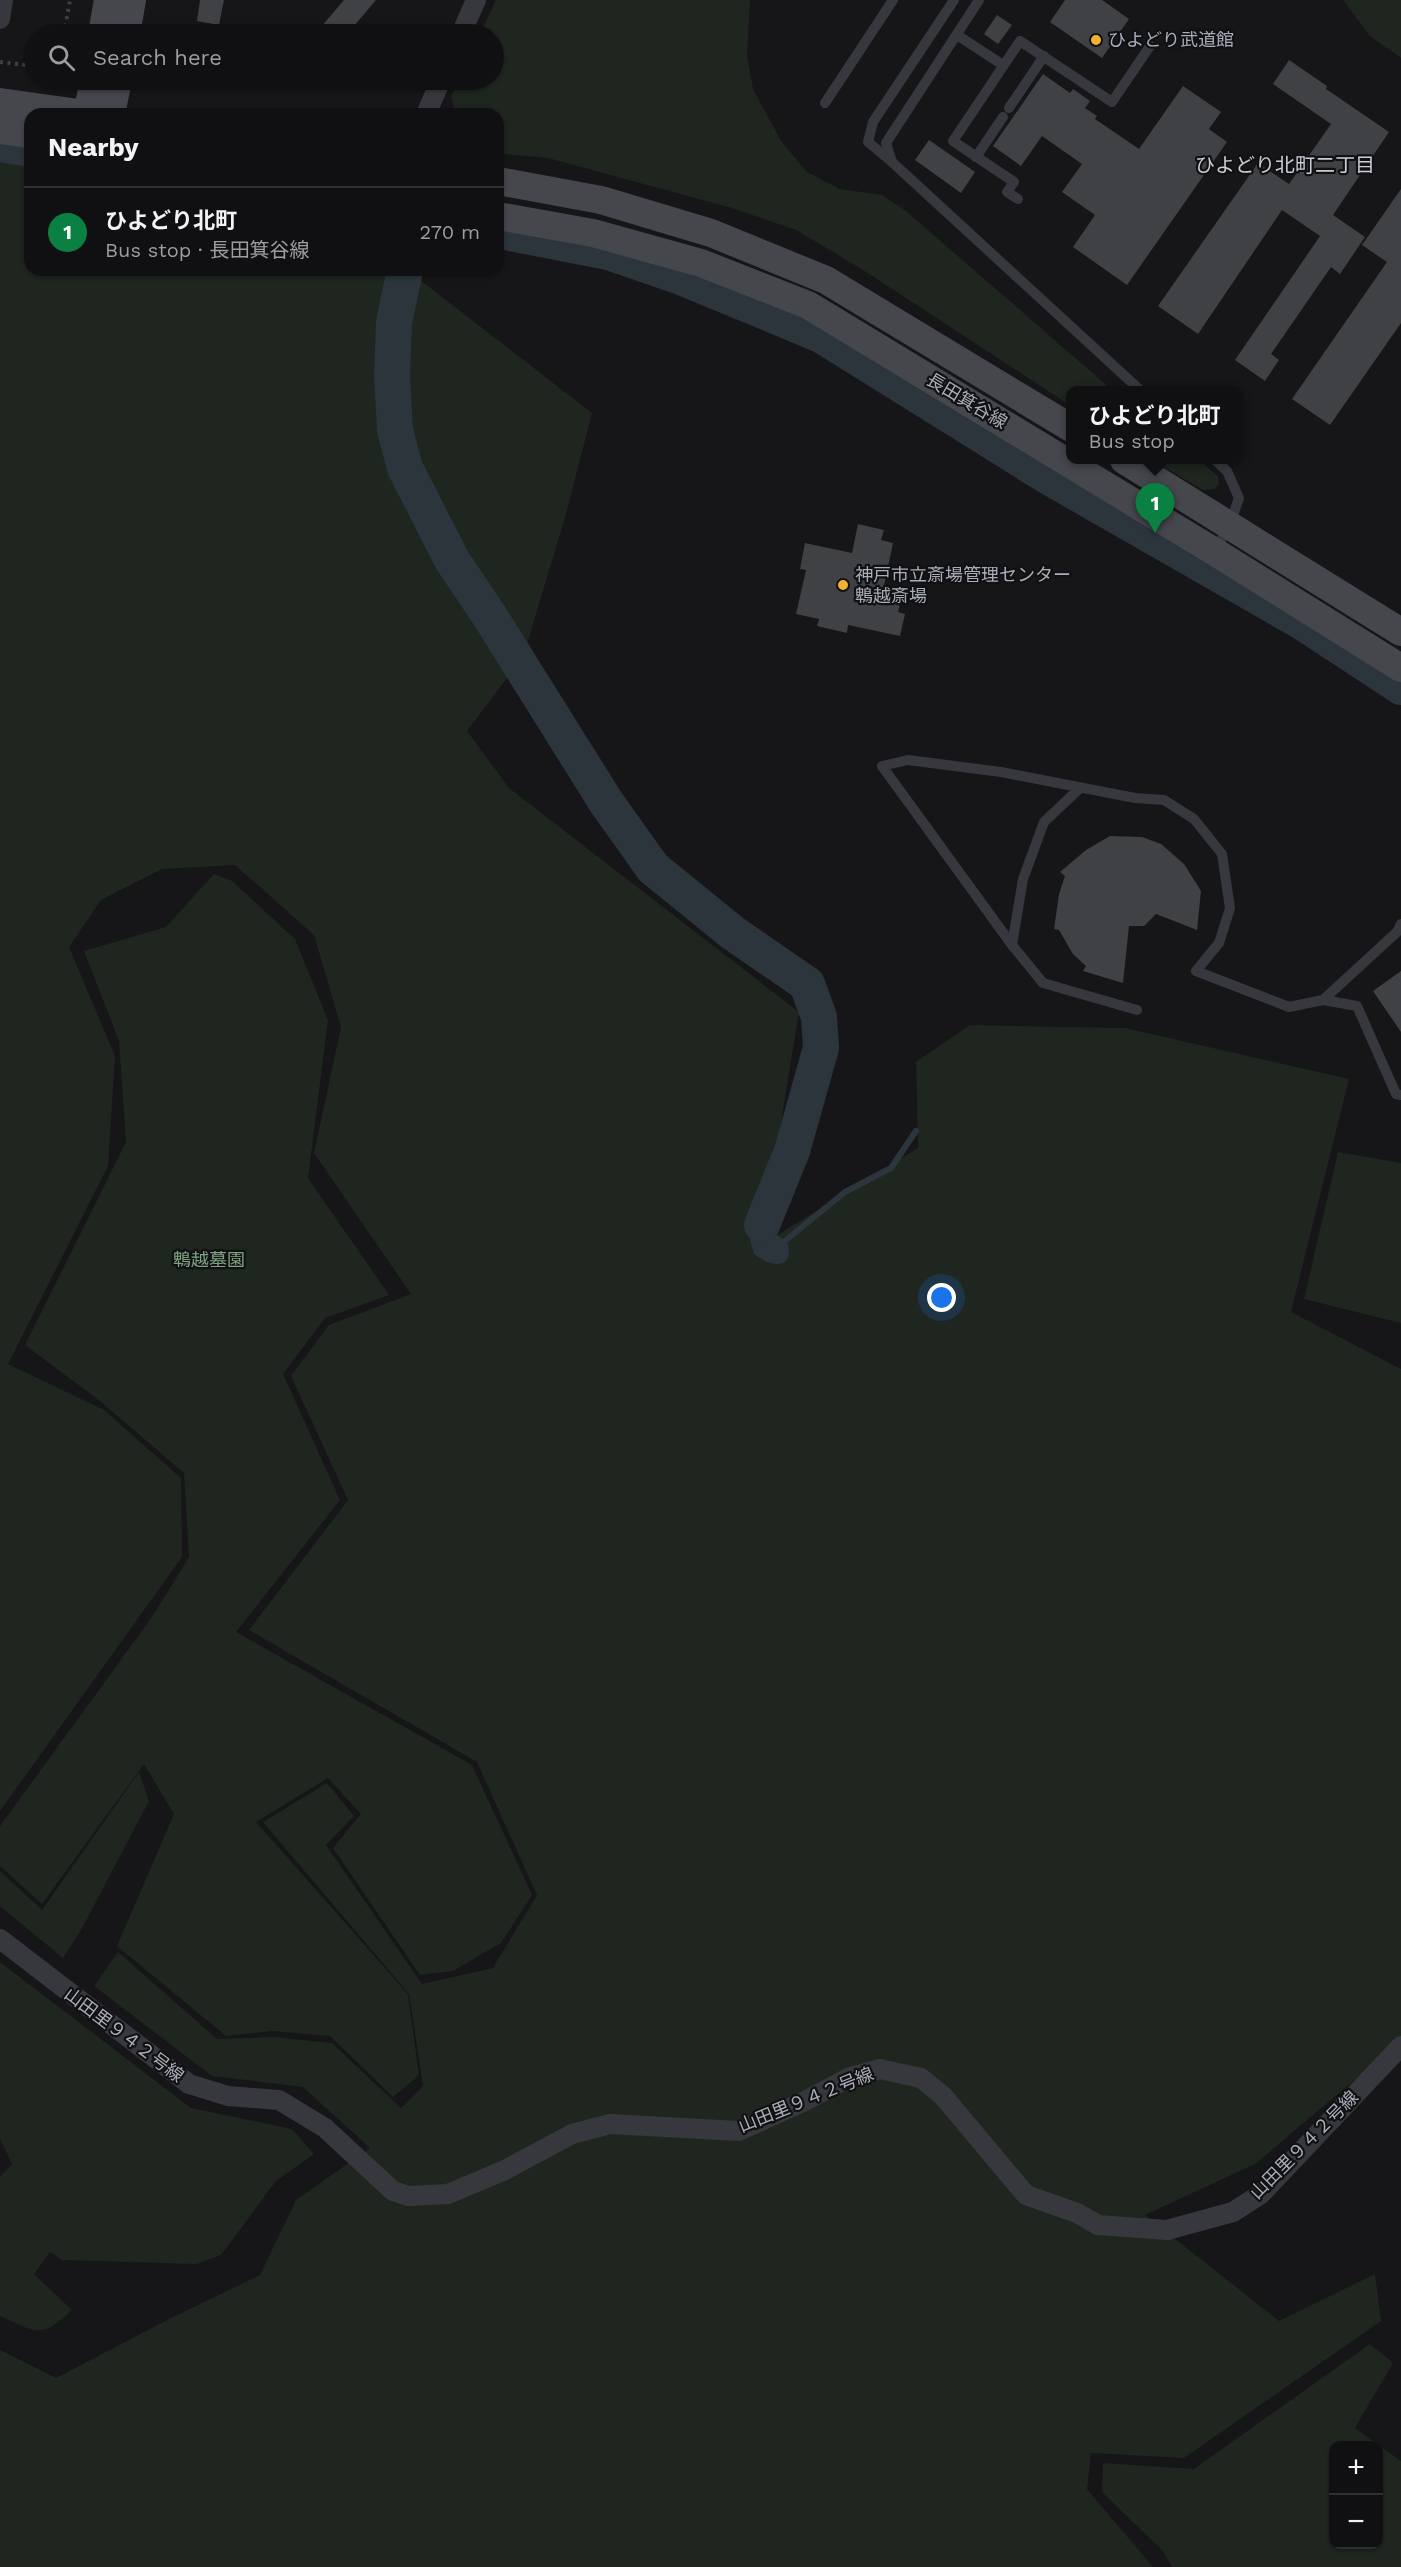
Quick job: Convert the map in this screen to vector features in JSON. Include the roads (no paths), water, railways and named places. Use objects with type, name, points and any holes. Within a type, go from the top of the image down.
[{"type":"street","points":[[0,19],[3,0]]},
{"type":"street","points":[[104,24],[108,0]]},
{"type":"street","points":[[128,24],[132,0]]},
{"type":"street","points":[[465,24],[476,0]]},
{"type":"street","points":[[88,108],[91,90]]},
{"type":"street","points":[[112,108],[116,90]]},
{"type":"street","points":[[429,108],[437,90]]},
{"type":"street","points":[[0,102],[44,108]]},
{"type":"street","points":[[0,130],[24,133]]},
{"type":"street","name":"長田箕谷線","points":[[504,182],[601,200],[711,233],[826,280],[1066,425]]},
{"type":"street","name":"長田箕谷線","points":[[504,217],[593,233],[701,263],[808,305],[1066,462]]},
{"type":"street","name":"長田箕谷線","points":[[1070,464],[1401,668]]},
{"type":"street","points":[[1132,464],[1401,632]]},
{"type":"street","name":"山田里９４２号線","points":[[0,1939],[189,2084],[198,2089],[228,2096],[279,2100],[325,2128],[393,2191],[408,2196],[448,2194],[505,2170],[572,2134],[610,2124],[739,2131],[849,2078],[880,2069],[921,2078],[943,2096],[1026,2195],[1077,2213],[1098,2224],[1167,2230],[1233,2212],[1261,2194],[1401,2046]]},
{"type":"lane","points":[[825,103],[893,0]]},
{"type":"lane","points":[[954,0],[873,122],[868,142],[1136,386]]},
{"type":"lane","points":[[892,162],[886,143],[979,0]]},
{"type":"lane","points":[[957,35],[1003,65]]},
{"type":"lane","points":[[1018,199],[1007,192],[1014,182],[953,141],[1020,41],[1112,102],[1150,46]]},
{"type":"lane","points":[[976,157],[1044,56]]},
{"type":"lane","points":[[1215,552],[1230,524],[1239,498],[1227,471],[1220,464]]},
{"type":"lane","points":[[1137,1010],[1078,991],[1042,983],[882,766],[908,760],[1001,772],[1080,788],[1164,800],[1194,819],[1222,854],[1230,908],[1229,918],[1219,943],[1196,971],[1290,1007],[1323,1000],[1357,1006],[1396,1094],[1401,1095]]},
{"type":"lane","points":[[1012,945],[1023,879],[1044,822],[1080,788]]},
{"type":"lane","points":[[1323,1000],[1397,932],[1401,924]]},
{"type":"waterway","points":[[0,144],[24,148]]},
{"type":"waterway","points":[[510,233],[608,252],[681,277],[821,335],[1047,476],[1302,622],[1401,687]]},
{"type":"waterway","points":[[404,276],[394,322],[392,375],[395,430],[405,468],[452,560],[606,802],[653,868],[733,933],[807,984],[819,1017],[821,1048],[792,1151],[762,1225]]},
{"type":"waterway","points":[[786,1240],[845,1192],[891,1168],[916,1131]]},
{"type":"place","name":"ひよどり武道館","points":[[1096,40]]},
{"type":"place","name":"ひよどり北町","points":[[1155,533]]},
{"type":"place","name":"神戸市立斎場管理センター 鵯越斎場","points":[[843,585]]},
{"type":"district","name":"ひよどり北町二丁目","points":[[1285,165]]},
{"type":"park label","name":"鵯越墓園","points":[[209,1260]]}]
